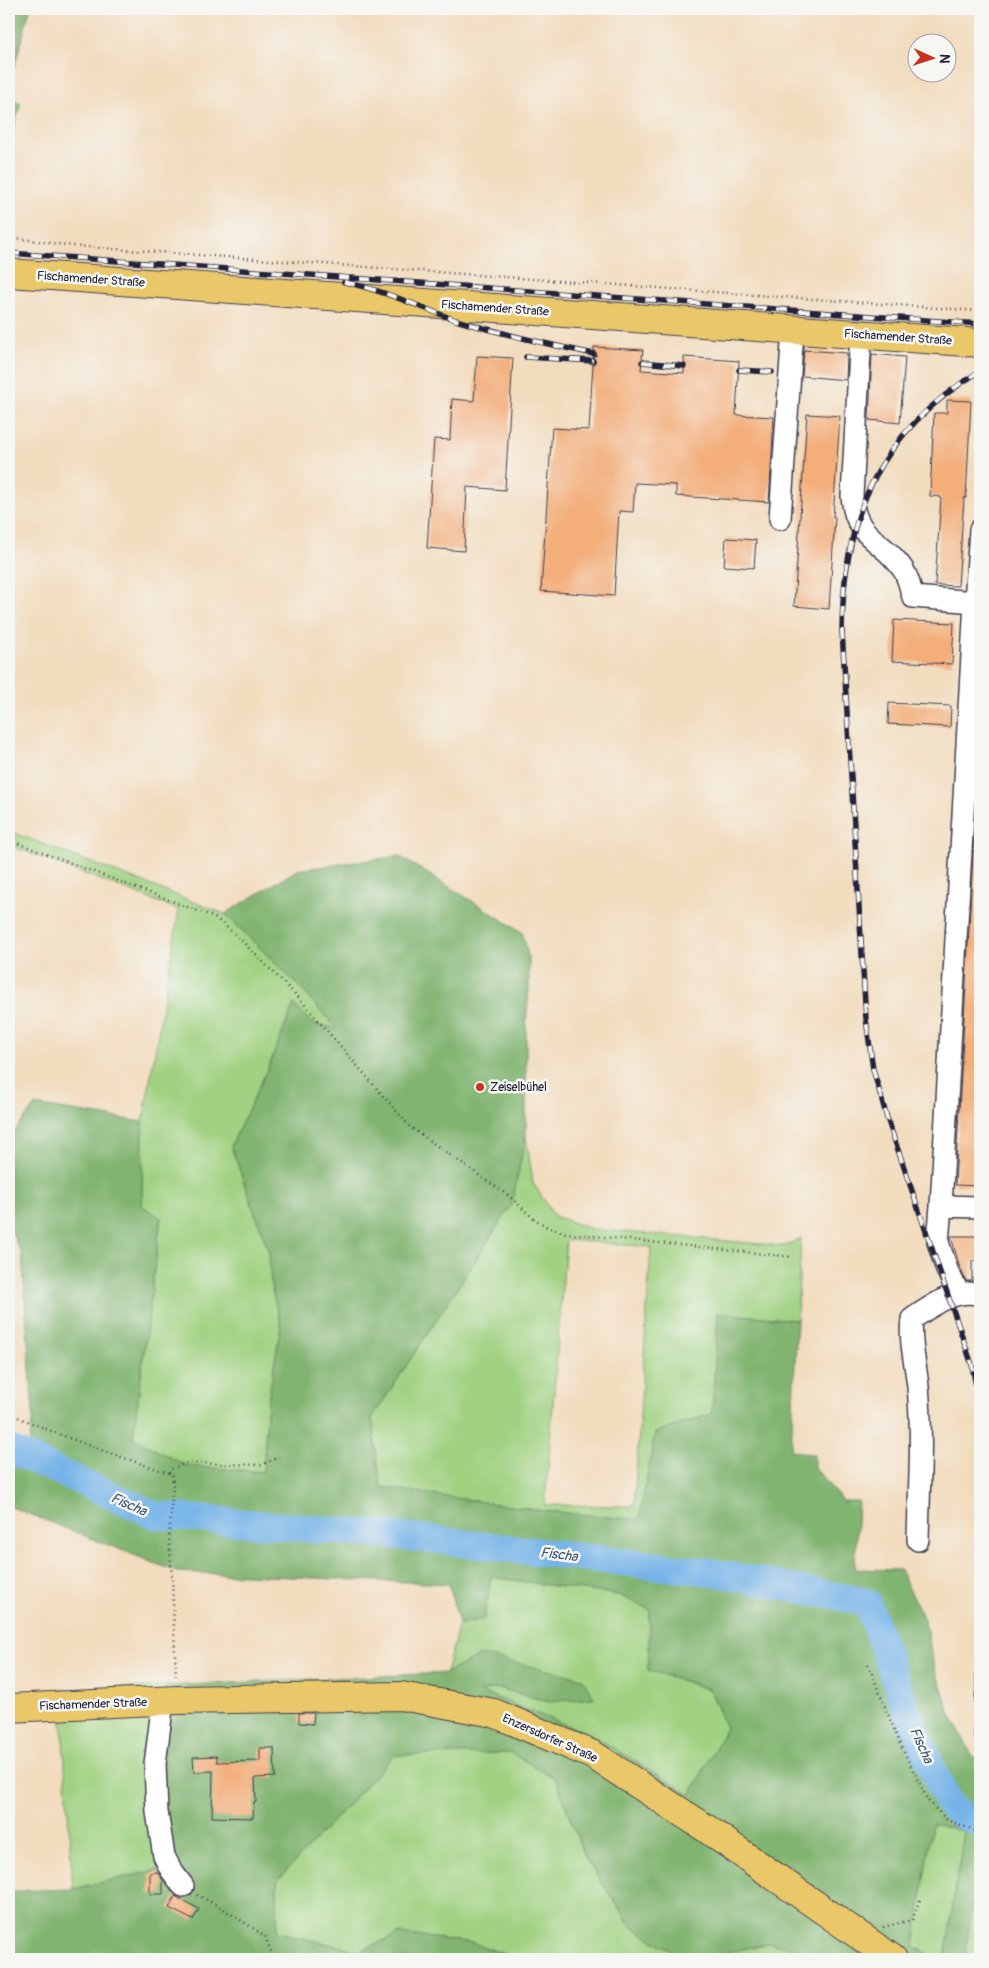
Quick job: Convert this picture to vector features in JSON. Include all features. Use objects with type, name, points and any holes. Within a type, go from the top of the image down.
[{"type":"main road","name":"Fischamender Straße","points":[[9,273],[980,343]]},
{"type":"main road","name":"Fischamender Straße","points":[[9,1708],[172,1694]]},
{"type":"main road","name":"Enzersdorfer Straße","points":[[172,1694],[401,1696],[494,1713],[593,1755],[704,1827],[893,1959]]},
{"type":"street","points":[[780,519],[793,329]]},
{"type":"street","points":[[861,334],[852,496],[856,518],[864,532],[882,546],[904,569],[913,597],[975,602]]},
{"type":"street","points":[[970,1294],[947,1270],[938,1242],[980,530]]},
{"type":"street","points":[[941,1206],[980,1208]]},
{"type":"street","points":[[918,1540],[919,1396],[910,1333],[912,1319],[940,1301],[970,1294]]},
{"type":"street","points":[[172,1694],[155,1764],[157,1812],[164,1856],[171,1870],[183,1886]]},
{"type":"path","points":[[9,26],[13,9]]},
{"type":"path","points":[[9,237],[73,246],[980,311]]},
{"type":"path","points":[[9,840],[214,917],[236,934],[298,997],[410,1126],[509,1196],[532,1217],[547,1227],[566,1233],[792,1256]]},
{"type":"path","points":[[9,1413],[84,1444],[169,1473],[174,1477],[169,1536],[172,1577],[172,1694]]},
{"type":"path","points":[[169,1473],[172,1469],[187,1463],[261,1464],[279,1457]]},
{"type":"path","points":[[868,1664],[900,1744],[928,1802],[947,1820],[980,1832]]},
{"type":"path","points":[[183,1886],[202,1899],[219,1906],[265,1936],[274,1959]]},
{"type":"path","points":[[880,1928],[912,1920],[921,1897]]},
{"type":"green space","points":[[9,9],[30,9],[9,87]]},
{"type":"green space","points":[[9,97],[21,103],[9,145]]},
{"type":"green space","points":[[9,831],[225,914],[299,986],[336,1028],[312,1024],[294,1005],[269,1066],[231,1146],[269,1252],[271,1286],[281,1325],[268,1401],[263,1472],[187,1466],[133,1438],[161,1218],[142,1206],[143,1122],[179,910],[9,845]]},
{"type":"green space","points":[[399,856],[522,932],[529,958],[526,1025],[526,1135],[512,1204],[372,1418],[381,1487],[545,1511],[639,1520],[655,1433],[712,1414],[718,1313],[797,1320],[791,1450],[814,1455],[814,1467],[842,1501],[858,1501],[855,1569],[900,1570],[925,1621],[934,1666],[950,1712],[970,1752],[980,1763],[980,1843],[965,1959],[945,1959],[964,1831],[932,1824],[914,1946],[936,1959],[833,1959],[769,1943],[699,1959],[685,1959],[632,1927],[585,1858],[556,1779],[511,1753],[394,1755],[277,1881],[277,1932],[359,1951],[400,1934],[473,1943],[518,1959],[9,1959],[9,1891],[73,1889],[174,1866],[163,1813],[165,1686],[446,1673],[481,1655],[582,1678],[594,1698],[549,1702],[500,1688],[479,1691],[592,1735],[690,1795],[726,1728],[710,1689],[648,1670],[650,1610],[619,1595],[491,1577],[484,1619],[459,1624],[449,1584],[177,1572],[9,1506],[9,1463],[27,1465],[33,1414],[22,1254],[9,1227],[9,1139],[35,1105],[143,1122],[142,1206],[161,1218],[133,1438],[187,1466],[263,1472],[268,1401],[281,1325],[271,1286],[269,1252],[231,1146],[269,1066],[294,1004],[312,1024],[336,1028],[299,986],[225,914],[297,870]]},
{"type":"green space","points":[[526,1135],[533,1183],[554,1216],[592,1229],[784,1246],[801,1238],[797,1320],[718,1314],[712,1414],[655,1433],[639,1520],[545,1511],[381,1488],[372,1418],[512,1204]],"holes":[[[566,1240],[651,1247],[634,1506],[545,1505]]]},
{"type":"green space","points":[[491,1577],[619,1595],[650,1610],[648,1670],[710,1690],[726,1728],[691,1795],[592,1735],[478,1691],[500,1688],[446,1673],[459,1624],[484,1618]]},
{"type":"green space","points":[[165,1686],[163,1813],[174,1866],[73,1889],[60,1690]]},
{"type":"green space","points":[[511,1753],[556,1779],[585,1858],[632,1927],[685,1959],[518,1959],[473,1943],[400,1934],[359,1951],[277,1932],[277,1881],[394,1755]]},
{"type":"green space","points":[[932,1824],[964,1831],[945,1959],[936,1959],[914,1946]]},
{"type":"green space","points":[[979,1842],[980,1959],[965,1959]]},
{"type":"green space","points":[[769,1943],[833,1959],[699,1959]]},
{"type":"building","points":[[594,347],[643,350],[641,370],[684,373],[684,357],[739,361],[736,415],[774,417],[769,502],[676,496],[676,485],[635,483],[633,512],[619,511],[614,596],[541,591],[552,428],[589,430]]},
{"type":"building","points":[[804,350],[847,353],[846,380],[802,376]]},
{"type":"building","points":[[872,354],[905,357],[900,423],[869,420]]},
{"type":"building","points":[[477,356],[513,358],[505,490],[467,487],[464,551],[427,548],[434,439],[450,440],[452,399],[474,401]]},
{"type":"building","points":[[947,400],[971,401],[966,498],[964,498],[958,586],[935,585],[941,497],[930,496],[934,413],[947,413]]},
{"type":"building","points":[[807,414],[840,416],[829,609],[794,606]]},
{"type":"building","points":[[726,538],[756,540],[754,568],[724,566]]},
{"type":"building","points":[[894,620],[954,623],[952,664],[892,661]]},
{"type":"building","points":[[889,703],[951,706],[950,727],[888,724]]},
{"type":"building","points":[[974,837],[980,837],[980,1186],[955,1185]]},
{"type":"building","points":[[951,1236],[980,1236],[980,1261],[972,1261],[972,1281],[966,1281],[959,1265]]},
{"type":"building","points":[[299,1713],[314,1713],[313,1724],[299,1723]]},
{"type":"building","points":[[260,1748],[274,1748],[275,1777],[255,1778],[256,1802],[254,1802],[253,1818],[212,1817],[213,1771],[194,1772],[193,1757],[217,1756],[217,1762],[260,1761]]},
{"type":"building","points":[[158,1872],[163,1880],[163,1894],[150,1894],[150,1873]]},
{"type":"building","points":[[175,1896],[199,1909],[193,1920],[169,1908]]},
{"type":"waterway","name":"Fischa","points":[[9,1449],[155,1515],[420,1538],[710,1572],[867,1602],[906,1710],[948,1803],[961,1815],[980,1823]]},
{"type":"railway","points":[[9,253],[980,324]]},
{"type":"railway","points":[[344,282],[387,294],[473,325],[594,354]]},
{"type":"railway","points":[[526,357],[593,361]]},
{"type":"railway","points":[[642,362],[684,366]]},
{"type":"railway","points":[[739,370],[772,372]]},
{"type":"railway","points":[[980,371],[945,395],[916,421],[892,450],[873,481],[859,514],[850,550],[844,589],[842,631],[866,1019],[873,1069],[887,1118],[972,1365],[980,1407]]},
{"type":"railway","points":[[976,1735],[980,1627]]},
{"type":"place","name":"Zeiselbühel","points":[[480,1087]]}]
